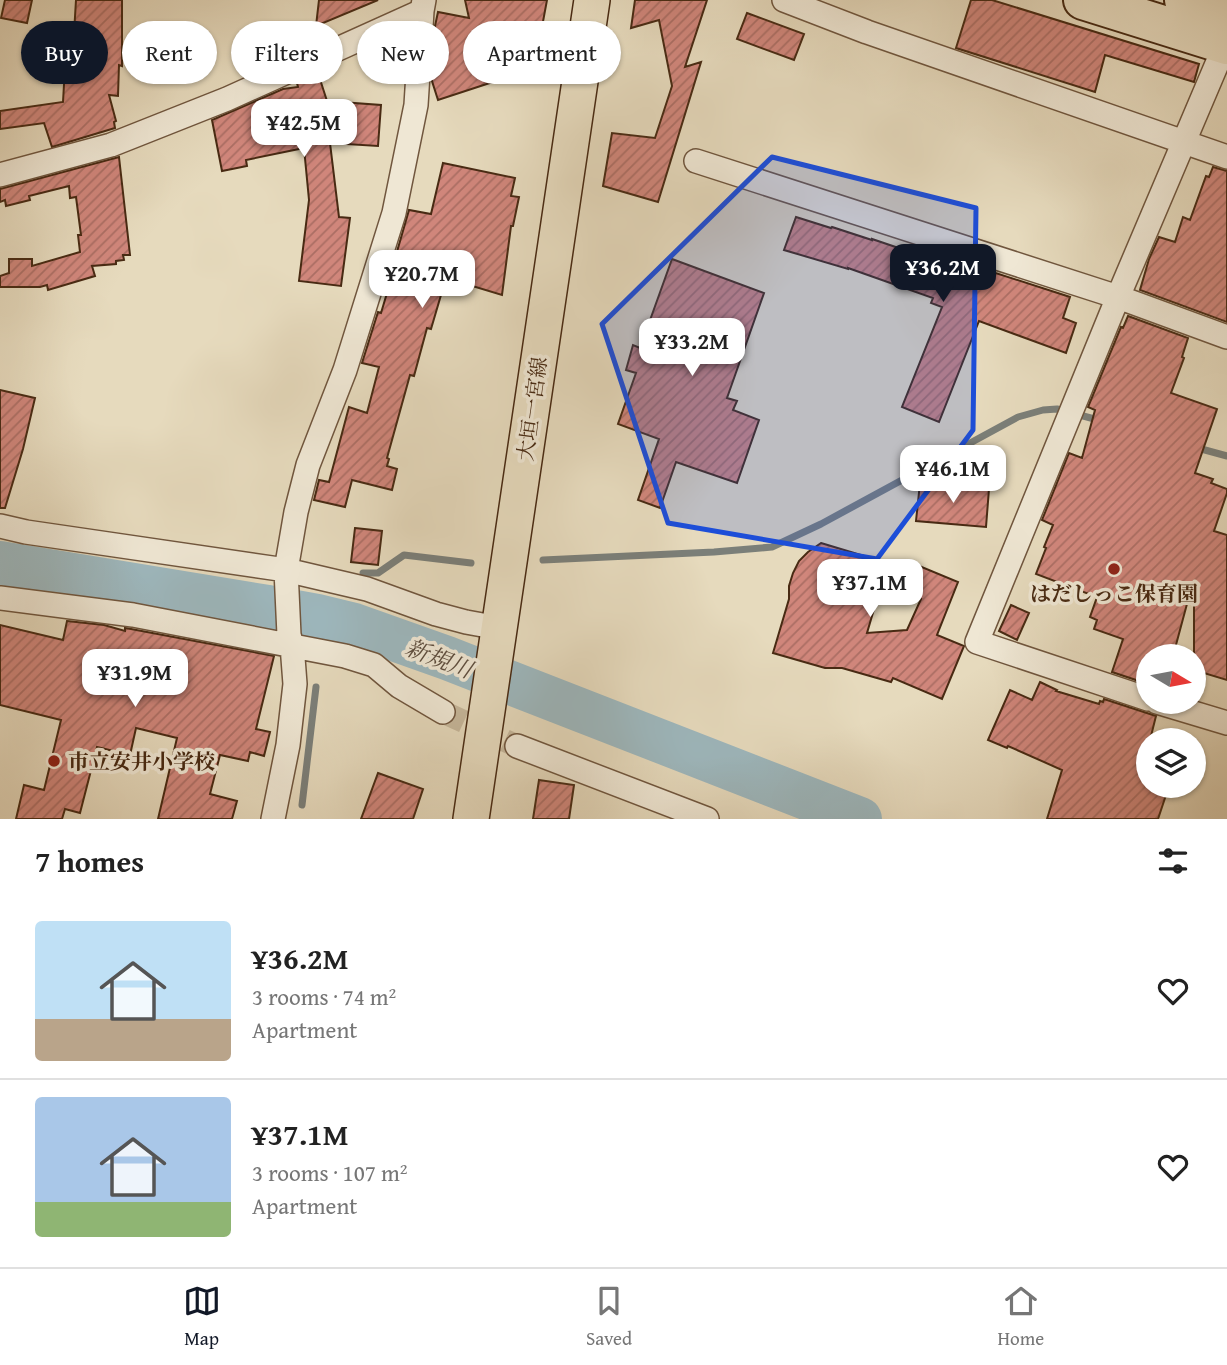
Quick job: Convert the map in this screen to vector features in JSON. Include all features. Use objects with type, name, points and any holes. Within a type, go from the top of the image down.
[{"type":"highway","points":[[1083,0],[1226,35]]},
{"type":"highway","points":[[1184,0],[1226,35]]},
{"type":"main road","name":"大垣一宮線","points":[[471,819],[592,0]]},
{"type":"street","points":[[785,0],[867,32],[1227,157]]},
{"type":"street","points":[[0,175],[111,145],[227,99],[423,5],[416,105],[394,213],[345,370],[308,465],[296,512],[286,575],[295,684],[288,746],[273,819]]},
{"type":"street","points":[[1136,695],[977,642],[1226,35]]},
{"type":"street","points":[[696,161],[1118,297],[1227,337]]},
{"type":"street","points":[[0,526],[366,589],[466,622],[498,636]]},
{"type":"street","points":[[0,598],[133,615],[290,640],[374,665],[399,687],[443,712]]},
{"type":"street","points":[[1197,714],[1227,723]]},
{"type":"street","points":[[517,746],[707,819]]},
{"type":"highlighted area","points":[[772,157],[976,208],[973,430],[877,559],[668,523],[602,324]]},
{"type":"building","points":[[5,0],[32,0],[27,21],[1,18]]},
{"type":"building","points":[[76,0],[122,0],[122,66],[119,65],[118,96],[109,95],[116,121],[115,128],[52,147],[44,123],[0,129],[0,111],[63,102],[64,84],[108,84],[108,21],[75,21]]},
{"type":"building","points":[[319,0],[378,0],[328,21],[317,21]]},
{"type":"building","points":[[465,0],[547,0],[543,21],[463,21],[463,84],[487,84],[438,100],[433,84],[449,84],[449,21],[436,21],[438,12],[469,18]]},
{"type":"building","points":[[635,0],[707,0],[685,67],[701,62],[658,202],[603,186],[612,133],[655,138],[672,86],[659,20],[631,28]]},
{"type":"building","points":[[971,0],[992,0],[1199,64],[1194,82],[1105,55],[1095,92],[956,48]]},
{"type":"building","points":[[747,13],[804,34],[794,60],[737,39]]},
{"type":"building","points":[[297,84],[322,84],[327,101],[381,105],[378,146],[330,143],[339,217],[350,218],[341,286],[299,281],[309,200],[304,148],[246,160],[247,166],[222,171],[212,120],[283,89],[298,87]]},
{"type":"building","points":[[119,157],[130,255],[123,255],[124,260],[116,261],[116,264],[92,266],[95,276],[48,290],[47,285],[0,287],[0,276],[9,273],[9,259],[32,259],[32,266],[80,252],[78,235],[81,235],[76,197],[70,198],[69,186],[29,196],[30,200],[6,206],[5,200],[0,202],[0,189]]},
{"type":"building","points":[[443,163],[515,178],[511,196],[519,197],[511,226],[502,295],[446,278],[431,329],[427,328],[414,376],[410,375],[387,458],[387,466],[397,469],[392,490],[352,480],[345,507],[314,500],[319,480],[329,482],[349,407],[367,413],[379,367],[362,363],[378,312],[381,313],[409,210],[431,214]]},
{"type":"building","points":[[1213,167],[1227,171],[1227,322],[1140,290],[1159,237],[1175,242],[1183,217],[1190,220],[1206,176],[1209,177]]},
{"type":"building","points":[[796,217],[937,261],[939,256],[973,268],[974,266],[1070,297],[1063,318],[1076,323],[1066,353],[979,321],[939,422],[902,407],[942,307],[931,303],[933,298],[848,268],[784,250]]},
{"type":"building","points":[[672,259],[764,293],[727,398],[737,401],[733,410],[759,420],[737,483],[676,462],[660,508],[638,500],[659,439],[618,424],[636,373],[626,370],[633,345],[640,348]]},
{"type":"building","points":[[1128,316],[1188,338],[1171,393],[1217,409],[1195,473],[1213,479],[1211,483],[1227,489],[1214,531],[1227,535],[1227,680],[1206,674],[1206,644],[1194,644],[1194,590],[1191,589],[1176,644],[1136,644],[1136,680],[1112,672],[1123,639],[1094,629],[1097,620],[1090,617],[1097,597],[1036,574],[1053,525],[1042,520],[1069,453],[1082,458],[1095,410],[1088,407],[1121,327],[1123,328]]},
{"type":"building","points":[[0,390],[35,398],[5,508],[0,508]]},
{"type":"building","points":[[920,483],[989,489],[986,527],[916,521]]},
{"type":"building","points":[[355,528],[382,531],[378,565],[351,562]]},
{"type":"building","points":[[821,543],[914,571],[917,565],[958,582],[937,635],[964,646],[942,699],[893,678],[891,682],[842,668],[825,668],[773,653],[789,599],[793,573],[808,552]],"holes":[[[882,582],[921,599],[907,630],[867,633]]]},
{"type":"building","points":[[1011,605],[1029,613],[1017,640],[999,631]]},
{"type":"building","points":[[67,621],[104,625],[125,631],[125,628],[131,629],[274,656],[256,729],[270,732],[264,756],[250,752],[248,761],[220,755],[210,794],[237,801],[232,819],[158,819],[177,738],[136,728],[130,755],[97,747],[80,813],[65,809],[62,819],[16,819],[24,785],[44,790],[61,720],[0,705],[0,625],[63,640]]},
{"type":"building","points":[[1040,682],[1056,691],[1099,704],[1104,699],[1136,709],[1136,714],[1156,716],[1153,728],[1136,728],[1136,798],[1165,798],[1158,819],[1047,819],[1062,770],[988,740],[1010,690],[1032,700]]},
{"type":"building","points":[[378,773],[423,789],[413,819],[361,819]]},
{"type":"building","points":[[539,780],[574,785],[569,819],[533,819]]},
{"type":"waterway","points":[[543,560],[772,547],[821,524],[1018,417],[1057,409],[1102,421]]},
{"type":"waterway","points":[[1194,447],[1227,456]]},
{"type":"waterway","points":[[363,573],[378,573],[404,555],[471,563]]},
{"type":"waterway","name":"新規川","points":[[0,563],[268,607],[354,625],[447,658],[860,819]]},
{"type":"waterway","points":[[302,805],[316,687]]},
{"type":"tunnel","points":[[443,712],[517,746]]},
{"type":"place","name":"はだしっこ保育園","points":[[1114,569]]},
{"type":"place","name":"市立安井小学校","points":[[54,761]]}]
